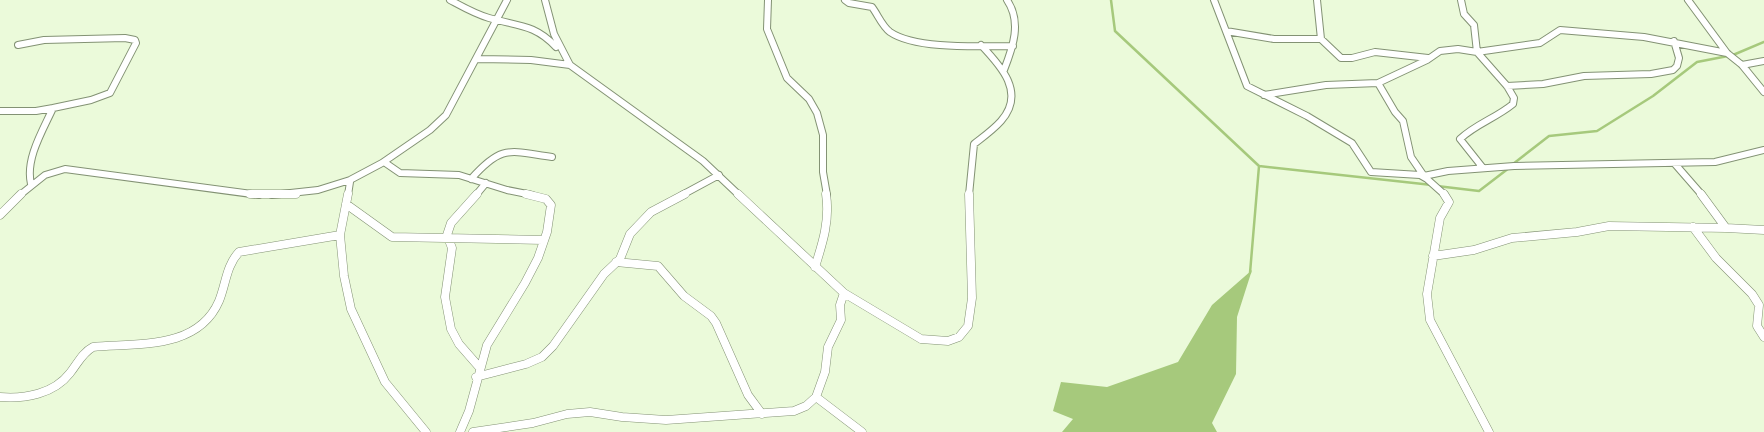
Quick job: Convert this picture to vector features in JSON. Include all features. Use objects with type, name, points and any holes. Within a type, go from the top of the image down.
[{"type":"street","points":[[450,0],[478,14],[497,20],[530,26],[541,32],[570,65],[682,145],[719,175],[844,293],[920,339],[948,341],[959,336],[968,326],[972,298],[968,202],[972,148],[974,144],[1001,121],[1009,108],[1012,96],[1004,70],[981,45]]},
{"type":"street","points":[[0,215],[31,184],[44,174],[65,169],[92,171],[148,181],[260,195],[288,195],[324,190],[350,182],[384,162],[433,128],[446,115],[507,0]]},
{"type":"street","points":[[545,0],[552,30],[563,55]]},
{"type":"street","points":[[768,0],[767,29],[787,78],[809,99],[817,113],[823,135],[823,172],[828,211],[825,237],[816,267]]},
{"type":"street","points":[[844,0],[849,3],[872,7],[890,32],[905,40],[927,44],[1013,46]]},
{"type":"street","points":[[1004,70],[1011,56],[1016,26],[1010,3],[1007,0]]},
{"type":"street","points":[[1214,0],[1247,86],[1307,116],[1352,143],[1371,172],[1380,174],[1411,173],[1424,176],[1483,168],[1715,162],[1734,159],[1764,150]]},
{"type":"street","points":[[1317,0],[1321,39],[1341,58],[1352,58],[1375,52],[1429,58]]},
{"type":"street","points":[[1461,0],[1464,14],[1474,25],[1477,52],[1507,86],[1514,98],[1513,104],[1508,109],[1478,123],[1460,139],[1461,143],[1476,156],[1483,168]]},
{"type":"street","points":[[1688,0],[1727,54],[1742,65],[1764,92]]},
{"type":"street","points":[[1263,95],[1326,85],[1378,82],[1440,51],[1466,49],[1477,52],[1546,41],[1556,31],[1560,30],[1602,32],[1683,42],[1727,54]]},
{"type":"street","points":[[1226,31],[1274,39],[1321,39]]},
{"type":"street","points":[[0,111],[36,111],[98,99],[111,92],[136,43],[135,40],[125,38],[44,40],[18,45]]},
{"type":"street","points":[[1507,86],[1543,84],[1584,76],[1668,71],[1677,66],[1679,58],[1674,41]]},
{"type":"street","points":[[477,59],[532,60],[570,65]]},
{"type":"street","points":[[1742,65],[1764,61]]},
{"type":"street","points":[[1378,82],[1395,112],[1403,121],[1411,157],[1424,176],[1447,195],[1449,202],[1440,218],[1427,294],[1430,320],[1489,432]]},
{"type":"street","points":[[31,184],[28,178],[32,159],[53,108]]},
{"type":"street","points":[[471,179],[495,155],[504,153],[552,157]]},
{"type":"street","points":[[384,162],[400,173],[459,175],[546,199],[550,205],[549,225],[533,269],[487,345],[476,377],[466,421],[460,432]]},
{"type":"street","points":[[1674,164],[1697,188],[1726,228]]},
{"type":"street","points":[[476,377],[526,364],[542,357],[553,346],[604,274],[622,254],[630,234],[651,212],[719,175]]},
{"type":"street","points":[[350,182],[340,235],[344,276],[351,309],[385,382],[426,432]]},
{"type":"street","points":[[480,368],[459,344],[451,329],[445,297],[452,248],[447,237],[447,229],[486,183]]},
{"type":"street","points":[[346,204],[392,237],[543,240]]},
{"type":"street","points":[[1433,256],[1474,250],[1512,238],[1577,232],[1610,226],[1764,230]]},
{"type":"street","points":[[1693,227],[1716,258],[1752,294],[1759,304],[1757,326],[1764,337]]},
{"type":"street","points":[[0,397],[24,398],[53,387],[66,379],[80,357],[93,348],[163,342],[194,331],[207,322],[216,312],[233,260],[239,252],[340,235]]},
{"type":"street","points":[[616,262],[658,266],[684,296],[711,316],[716,323],[748,395],[762,414]]},
{"type":"street","points":[[473,432],[533,423],[567,414],[590,412],[622,417],[666,420],[794,411],[806,406],[816,397],[825,372],[828,346],[841,320],[840,305],[844,293]]},
{"type":"street","points":[[816,397],[862,432]]},
{"type":"shaded area","points":[[1252,270],[1237,317],[1236,374],[1212,423],[1217,432],[1062,432],[1073,419],[1053,411],[1061,382],[1107,387],[1178,362],[1212,305]]},
{"type":"waterway","points":[[1111,0],[1115,31],[1259,166]]},
{"type":"waterway","points":[[1733,55],[1764,42]]},
{"type":"waterway","points":[[1513,164],[1549,136],[1597,131],[1653,96],[1697,62],[1728,56]]},
{"type":"waterway","points":[[1250,273],[1259,166]]},
{"type":"waterway","points":[[1259,166],[1432,185]]},
{"type":"waterway","points":[[1437,186],[1479,191],[1509,168]]}]
